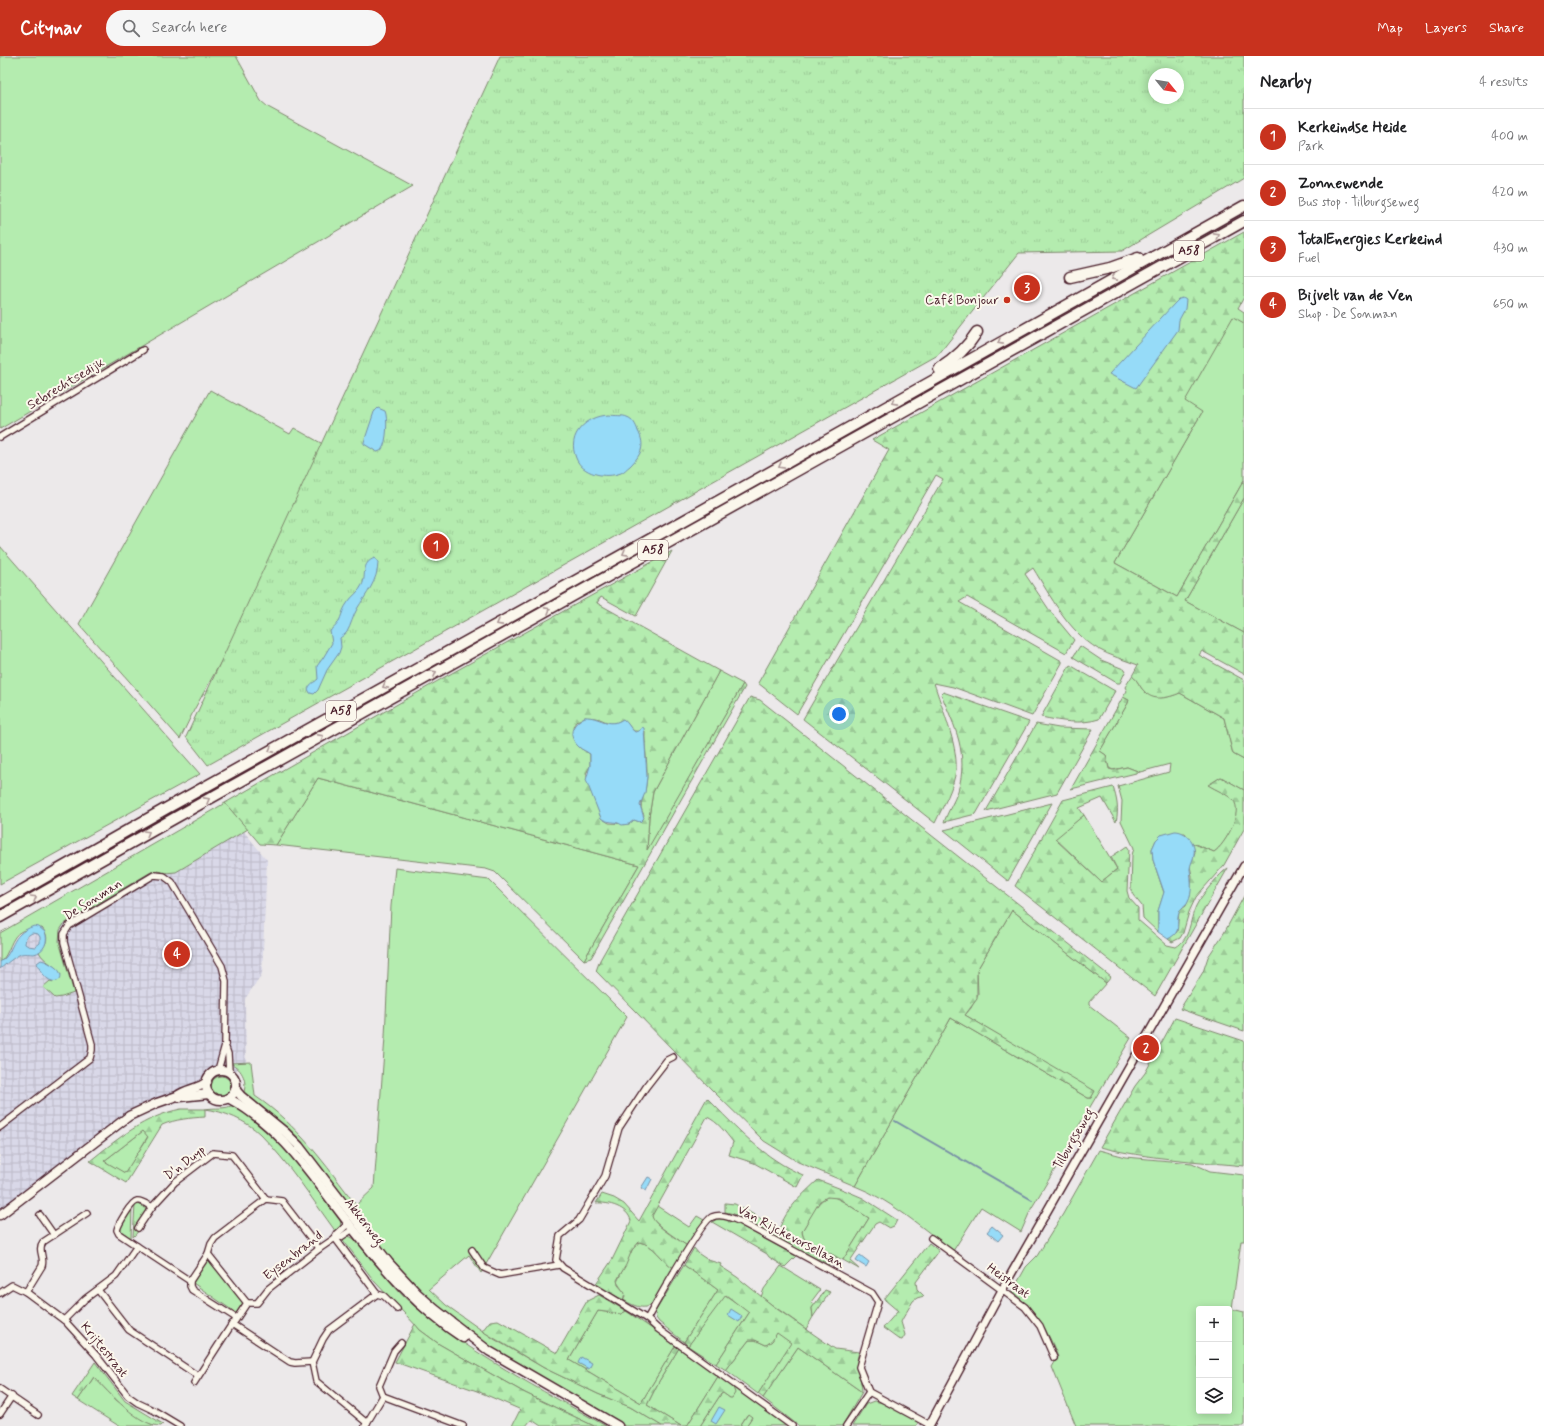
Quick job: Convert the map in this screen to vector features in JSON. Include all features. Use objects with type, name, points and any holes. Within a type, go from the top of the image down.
[{"type":"highway","name":"A58","points":[[0,903],[188,796],[683,521],[928,382],[1244,206]]},
{"type":"highway","name":"A58","points":[[0,917],[1244,220]]},
{"type":"highway","name":"A58","points":[[1070,277],[1110,268],[1131,261],[1178,236],[1184,239]]},
{"type":"highway","name":"A58","points":[[928,382],[932,374],[960,354],[977,332]]},
{"type":"main road","points":[[218,1070],[229,1072],[235,1080],[235,1089],[228,1098],[224,1100],[216,1099],[209,1094],[207,1089],[206,1082],[209,1075],[218,1070]]},
{"type":"main road","points":[[1,1213],[129,1116],[200,1086],[206,1082]]},
{"type":"main road","name":"Akkerweg","points":[[235,1089],[241,1096],[285,1132],[299,1146],[352,1226]]},
{"type":"main road","points":[[177,1096],[183,1097],[209,1094]]},
{"type":"main road","name":"Akkerweg","points":[[228,1098],[242,1106],[290,1147],[352,1226],[417,1293],[435,1309],[489,1352],[618,1426]]},
{"type":"street","name":"Sebrechtsedijk","points":[[0,437],[143,350]]},
{"type":"street","name":"Tilburgseweg","points":[[930,1426],[1002,1290],[1244,866]]},
{"type":"street","name":"De Sonman","points":[[0,1127],[90,1058],[92,1044],[64,942],[64,934],[69,926],[154,875],[164,876],[172,882],[222,966],[226,982],[225,1045],[218,1070]]},
{"type":"street","name":"De Sonman","points":[[225,1045],[228,1054],[229,1072]]},
{"type":"street","points":[[673,1058],[667,1060],[628,1112],[619,1128],[605,1176],[579,1220],[560,1236],[556,1260],[559,1265],[582,1281],[646,1319],[792,1426]]},
{"type":"street","name":"D'n Duyp","points":[[138,1228],[152,1207],[175,1182],[213,1153],[232,1155],[266,1199]]},
{"type":"street","points":[[236,1318],[192,1290],[190,1286],[190,1281],[208,1254],[211,1244],[215,1238],[266,1199],[282,1201],[319,1249]]},
{"type":"street","points":[[152,1207],[142,1202],[137,1201],[133,1203],[118,1226],[117,1230],[119,1234],[190,1281]]},
{"type":"street","points":[[26,1292],[43,1261],[40,1246],[43,1242],[88,1213]]},
{"type":"street","points":[[40,1215],[54,1235]]},
{"type":"street","name":"Van Rijckevorsellaan","points":[[646,1319],[707,1221],[713,1216],[730,1218],[739,1221],[872,1293],[878,1302],[859,1367],[869,1392]]},
{"type":"street","name":"Eysenbrand","points":[[194,1383],[247,1303],[257,1303],[268,1289],[319,1249],[335,1238],[341,1237],[352,1226]]},
{"type":"street","points":[[335,1238],[377,1294],[384,1296],[397,1309]]},
{"type":"street","name":"Heistraat","points":[[931,1238],[1025,1307],[1034,1316],[1040,1326],[1054,1358]]},
{"type":"street","points":[[64,1320],[85,1299],[116,1276],[137,1246]]},
{"type":"street","points":[[472,1250],[484,1268],[500,1275],[559,1265]]},
{"type":"street","points":[[208,1254],[247,1303]]},
{"type":"street","name":"Krijtestraat","points":[[0,1293],[12,1285],[26,1292],[64,1320],[96,1355],[128,1396],[180,1426]]},
{"type":"street","points":[[98,1290],[129,1330],[198,1376]]},
{"type":"street","points":[[377,1294],[329,1330],[312,1362],[316,1381],[366,1424],[383,1396]]},
{"type":"street","points":[[232,1324],[290,1362],[312,1362]]},
{"type":"street","points":[[401,1343],[394,1351],[379,1386],[383,1396],[451,1424],[463,1426]]},
{"type":"street","points":[[0,1389],[38,1415]]},
{"type":"street","points":[[846,1426],[869,1392],[930,1426]]},
{"type":"street","points":[[0,1414],[12,1396]]},
{"type":"shaded area","points":[[226,809],[267,860],[262,974],[245,999],[246,1066],[133,1114],[0,1211],[0,954]]},
{"type":"green space","points":[[0,56],[236,56],[261,101],[268,107],[413,186],[0,429]]},
{"type":"green space","points":[[500,56],[1244,56],[1244,178],[1122,251],[1019,253],[938,355],[208,765],[186,737]]},
{"type":"green space","points":[[1244,232],[1244,297],[1238,308],[1244,312],[1244,323],[1233,317],[1185,401],[1202,412],[1115,563],[1177,597],[1244,480],[1244,498],[1185,601],[1244,633],[1244,674],[1202,651],[1199,655],[1244,680],[1244,760],[1233,754],[1224,718],[1180,693],[1161,698],[1152,697],[1142,689],[1136,679],[1132,676],[1138,665],[1113,656],[1087,642],[1061,613],[1033,568],[1025,574],[1050,611],[1074,640],[1066,653],[967,597],[959,602],[1062,661],[1062,663],[1032,716],[953,687],[934,683],[952,737],[956,759],[955,776],[951,790],[935,823],[803,719],[943,479],[936,475],[797,714],[758,683],[889,450],[872,440]]},
{"type":"green space","points":[[1233,316],[1244,323],[1244,480],[1177,597],[1115,563],[1201,414],[1201,412],[1184,401]]},
{"type":"green space","points":[[210,390],[290,434],[294,428],[384,478],[251,608],[194,710],[180,739],[79,624]]},
{"type":"green space","points":[[1244,498],[1244,633],[1185,601]]},
{"type":"green space","points":[[0,546],[200,774],[0,884]]},
{"type":"green space","points":[[672,551],[636,616],[601,597],[597,603],[719,671],[653,792],[649,817],[647,850],[743,684],[745,687],[591,958],[584,960],[639,865],[318,778],[276,845],[260,844],[225,803],[443,678]],"holes":[[[585,717],[599,719],[609,723],[619,722],[623,719],[633,731],[645,731],[647,778],[641,804],[644,815],[640,822],[634,820],[629,824],[609,823],[601,818],[586,774],[590,766],[590,754],[580,748],[573,726],[577,721]]]},
{"type":"green space","points":[[1080,646],[1101,660],[1126,670],[1120,683],[1117,683],[1073,657]]},
{"type":"green space","points":[[1070,665],[1115,691],[1099,719],[1078,722],[1041,717]]},
{"type":"green space","points":[[719,671],[743,684],[647,851],[649,817],[653,792]]},
{"type":"green space","points":[[1132,676],[1136,679],[1144,691],[1152,696],[1161,698],[1180,693],[1224,718],[1233,754],[1244,760],[1244,790],[1221,777],[1209,785],[1234,800],[1237,812],[1228,836],[1214,852],[1192,843],[1185,833],[1161,835],[1156,840],[1152,849],[1153,860],[1164,893],[1158,911],[1158,932],[1143,918],[1142,906],[1131,890],[1132,855],[1134,848],[1121,821],[1122,801],[1118,786],[1169,772],[1170,764],[1140,772],[1127,767],[1113,770],[1109,768],[1106,755],[1100,751],[1128,703],[1128,700],[1123,697],[1127,691],[1125,687]]},
{"type":"green space","points":[[943,692],[1029,722],[976,814],[944,822],[958,791],[962,765],[959,741],[941,694]]},
{"type":"green space","points":[[750,697],[760,700],[1111,977],[1106,983],[1012,910],[977,970],[977,999],[965,1015],[1095,1091],[1091,1098],[1088,1098],[951,1018],[855,1186],[798,1162],[764,1141],[596,971],[600,960]]},
{"type":"green space","points":[[1123,697],[1129,700],[1128,703],[1100,751],[1106,755],[1109,769],[1113,770],[1127,767],[1140,772],[1071,789]]},
{"type":"green space","points":[[1036,724],[1059,728],[1093,729],[1057,793],[986,811]]},
{"type":"green space","points":[[1221,777],[1244,790],[1244,829],[1224,865],[1196,897],[1180,938],[1172,942],[1168,939],[1177,932],[1179,911],[1186,906],[1190,896],[1192,876],[1190,866],[1195,852],[1192,843],[1214,852],[1228,835],[1235,819],[1236,805],[1233,800],[1208,785]]},
{"type":"green space","points":[[318,778],[639,865],[584,960],[495,872],[486,869],[276,845]]},
{"type":"green space","points":[[1113,787],[1117,804],[1116,822],[1102,798],[1079,808],[1084,815],[1055,839],[1101,882],[1117,869],[1111,857],[1127,846],[1129,849],[1127,891],[1129,898],[1138,908],[1138,920],[1167,945],[1176,947],[1181,943],[1187,934],[1198,902],[1215,880],[1228,868],[1155,996],[1015,886],[1063,800]]},
{"type":"green space","points":[[225,803],[248,829],[176,872],[151,872],[64,924],[60,930],[59,941],[74,993],[55,998],[43,987],[50,981],[54,982],[61,975],[56,968],[41,956],[39,952],[46,943],[47,937],[42,928],[24,930],[18,933],[12,941],[6,955],[0,962],[0,933]]},
{"type":"green space","points":[[1052,803],[1008,881],[944,830]]},
{"type":"green space","points":[[1084,815],[1117,869],[1101,882],[1055,838]]},
{"type":"green space","points":[[395,868],[489,880],[627,1017],[481,1273],[469,1255],[429,1289],[446,1305],[494,1339],[544,1368],[598,1394],[630,1407],[662,1426],[625,1426],[573,1398],[487,1345],[409,1283],[311,1158],[243,1095],[245,1081],[243,1076],[238,1069],[230,1063],[251,1062],[255,1096],[298,1132],[322,1160],[356,1205],[374,1188],[385,1037],[391,906]]},
{"type":"green space","points":[[1244,896],[1244,916],[1241,922],[1244,924],[1244,1031],[1180,1009],[1203,972],[1208,957],[1224,933]]},
{"type":"green space","points":[[1012,910],[1106,983],[1089,1002],[1089,1005],[1131,1038],[1031,1209],[1021,1232],[981,1207],[953,1251],[894,1207],[855,1186],[951,1018],[1088,1098],[1091,1098],[1094,1092],[965,1015],[971,1008],[978,994],[977,970]]},
{"type":"green space","points":[[1175,1018],[1244,1041],[1244,1166],[1154,1157],[1100,1147],[1135,1086],[1145,1073]]},
{"type":"green space","points":[[221,1076],[228,1079],[231,1086],[228,1093],[221,1096],[214,1093],[211,1086],[214,1079]]},
{"type":"green space","points":[[707,1098],[740,1131],[763,1151],[789,1168],[803,1175],[797,1187],[754,1163],[729,1155],[733,1142],[718,1124],[707,1117],[652,1216],[657,1224],[687,1246],[674,1268],[650,1246],[639,1242],[632,1250],[626,1265],[617,1280],[618,1285],[625,1293],[623,1300],[595,1285],[612,1260],[631,1221],[626,1212],[617,1206],[606,1203],[596,1203],[602,1194],[614,1198],[624,1204],[639,1221]]},
{"type":"green space","points":[[235,1104],[269,1130],[288,1149],[340,1218],[341,1227],[336,1232],[290,1169],[271,1145],[255,1129],[234,1117],[205,1109],[224,1108]]},
{"type":"green space","points":[[181,1109],[205,1109],[205,1117],[188,1118],[162,1125],[126,1183],[90,1161],[132,1129],[168,1112]],"holes":[[[143,1131],[148,1137],[125,1173],[104,1161]]]},
{"type":"green space","points":[[143,1131],[148,1136],[125,1174],[104,1161]]},
{"type":"green space","points":[[1099,1150],[1126,1157],[1192,1163],[1210,1171],[1244,1175],[1244,1241],[1241,1241],[1232,1309],[1244,1312],[1244,1426],[1076,1426],[1052,1367],[1058,1357],[1050,1338],[1034,1313],[1012,1292],[1026,1267],[1037,1256],[1063,1214]]},
{"type":"green space","points":[[818,1180],[863,1198],[897,1220],[894,1226],[889,1228],[879,1222],[875,1224],[850,1261],[859,1269],[843,1260],[869,1218],[838,1198],[827,1197],[820,1201],[802,1231],[803,1237],[810,1245],[837,1257],[830,1265],[767,1234],[734,1214],[725,1212],[725,1203],[735,1204],[779,1229],[782,1221],[791,1208]]},
{"type":"green space","points":[[832,1196],[869,1218],[843,1260],[808,1243],[803,1236],[802,1231],[822,1200]]},
{"type":"green space","points":[[139,1204],[145,1207],[146,1211],[143,1223],[133,1237],[135,1205]]},
{"type":"green space","points":[[657,1206],[689,1227],[697,1216],[704,1220],[687,1246],[652,1219],[652,1213]]},
{"type":"green space","points":[[132,1208],[131,1238],[121,1231],[120,1225]]},
{"type":"green space","points":[[717,1219],[732,1221],[796,1256],[785,1267],[769,1257],[767,1254],[712,1222]]},
{"type":"green space","points":[[348,1236],[353,1238],[362,1246],[404,1297],[435,1323],[506,1370],[606,1426],[594,1426],[525,1393],[439,1344],[420,1330],[375,1282],[343,1240]]},
{"type":"green space","points":[[639,1242],[650,1246],[674,1268],[652,1304],[645,1307],[630,1304],[623,1300],[625,1296],[617,1282],[632,1250]]},
{"type":"green space","points":[[929,1243],[939,1251],[916,1282],[917,1289],[924,1296],[913,1301],[901,1322],[905,1335],[902,1340],[898,1339],[883,1328],[898,1311],[885,1300],[885,1298]]},
{"type":"green space","points":[[694,1248],[699,1254],[708,1260],[721,1264],[720,1266],[737,1277],[777,1309],[835,1349],[859,1352],[857,1358],[857,1368],[862,1386],[862,1392],[798,1347],[763,1398],[758,1394],[791,1343],[777,1333],[772,1341],[766,1345],[755,1340],[749,1340],[726,1370],[716,1364],[749,1313],[726,1295],[688,1346],[684,1342],[718,1290],[684,1265]]},
{"type":"green space","points":[[210,1256],[244,1301],[236,1313],[193,1283]]},
{"type":"green space","points":[[684,1265],[718,1290],[684,1342],[659,1322],[656,1318],[655,1312]]},
{"type":"green space","points":[[781,1266],[820,1290],[811,1302],[815,1304],[812,1308],[813,1317],[806,1329],[761,1297],[764,1289]]},
{"type":"green space","points":[[825,1290],[830,1292],[813,1317],[812,1308]]},
{"type":"green space","points":[[599,1295],[626,1311],[621,1314],[598,1311],[569,1360],[641,1403],[676,1345],[679,1348],[647,1405],[681,1426],[662,1426],[630,1407],[598,1394],[544,1368],[482,1331],[490,1321],[498,1320],[557,1353],[587,1301]]},
{"type":"green space","points":[[725,1295],[749,1313],[716,1364],[688,1346]]},
{"type":"green space","points":[[598,1311],[621,1314],[626,1311],[676,1345],[641,1403],[569,1360]]},
{"type":"green space","points":[[415,1324],[420,1330],[439,1344],[493,1375],[525,1393],[594,1426],[541,1426],[532,1420],[526,1426],[512,1426],[520,1410],[519,1409],[477,1391],[395,1362]]},
{"type":"green space","points":[[777,1332],[792,1343],[758,1394],[726,1370],[749,1340],[755,1340],[766,1345],[772,1341]]},
{"type":"green space","points":[[798,1347],[862,1392],[842,1426],[799,1426],[763,1398]]},
{"type":"green space","points":[[679,1348],[719,1375],[687,1426],[681,1426],[647,1405]]},
{"type":"green space","points":[[95,1362],[125,1401],[163,1424],[161,1426],[152,1425],[134,1415],[116,1400],[94,1377],[78,1400],[72,1396]]},
{"type":"green space","points":[[719,1375],[732,1384],[735,1393],[732,1398],[723,1393],[721,1394],[700,1426],[687,1426]]},
{"type":"green space","points":[[94,1377],[116,1400],[154,1426],[119,1426],[78,1400]]},
{"type":"green space","points":[[732,1384],[790,1426],[746,1426],[752,1417],[747,1415],[740,1426],[700,1426],[721,1394],[723,1393],[730,1398]]},
{"type":"green space","points":[[874,1401],[883,1403],[919,1421],[916,1426],[852,1426],[866,1404]]},
{"type":"green space","points":[[748,1414],[752,1417],[746,1426],[740,1426]]},
{"type":"water","points":[[1183,298],[1186,300],[1185,309],[1179,320],[1178,330],[1136,388],[1109,374],[1174,304],[1179,299]]},
{"type":"water","points":[[378,408],[385,411],[387,424],[384,446],[377,452],[364,444],[364,442],[374,412]]},
{"type":"water","points":[[601,416],[623,416],[631,419],[640,436],[642,446],[637,458],[623,472],[615,475],[595,474],[583,468],[579,463],[576,458],[574,441],[580,428],[586,423]]},
{"type":"water","points":[[375,558],[378,562],[374,581],[357,609],[347,632],[340,638],[341,647],[339,653],[327,670],[318,690],[314,694],[310,693],[308,689],[309,686],[318,679],[317,666],[332,643],[330,631],[339,621],[345,606],[361,587],[367,563]]},
{"type":"water","points":[[585,717],[613,723],[623,719],[635,732],[639,731],[642,727],[644,728],[647,777],[645,793],[640,805],[644,818],[640,822],[634,820],[629,824],[622,825],[606,821],[601,818],[586,780],[590,766],[590,754],[581,749],[575,743],[572,735],[572,730],[576,723]]},
{"type":"water","points":[[1175,831],[1183,833],[1192,841],[1194,854],[1190,867],[1190,898],[1187,904],[1180,911],[1177,931],[1168,939],[1158,932],[1158,911],[1164,892],[1153,860],[1152,849],[1156,840],[1161,835]]},
{"type":"water","points":[[34,926],[39,927],[45,932],[46,942],[43,949],[34,954],[21,954],[0,969],[0,962],[5,958],[20,934]],"holes":[[[32,933],[38,934],[40,937],[40,943],[35,947],[25,944],[26,937]]]},
{"type":"water","points":[[41,960],[55,967],[59,971],[61,975],[58,981],[50,980],[46,977],[37,963]]},
{"type":"water","points":[[648,1177],[652,1179],[646,1191],[641,1188]]},
{"type":"water","points":[[992,1226],[1003,1235],[998,1241],[987,1232]]},
{"type":"water","points":[[860,1255],[869,1262],[866,1267],[856,1261]]},
{"type":"water","points":[[731,1309],[742,1316],[739,1322],[728,1315]]},
{"type":"water","points":[[581,1357],[592,1363],[589,1369],[578,1363]]},
{"type":"water","points":[[719,1407],[725,1410],[716,1424],[711,1421]]},
{"type":"waterway","points":[[895,1121],[1032,1200]]},
{"type":"place","name":"TotalEnergies Kerkeind","points":[[1027,288]]},
{"type":"place","name":"Café Bonjour","points":[[1007,300]]},
{"type":"place","name":"Kerkeindse Heide","points":[[436,546]]},
{"type":"place","name":"Bijvelt van de Ven","points":[[177,954]]},
{"type":"place","name":"Zonnewende","points":[[1146,1048]]}]
